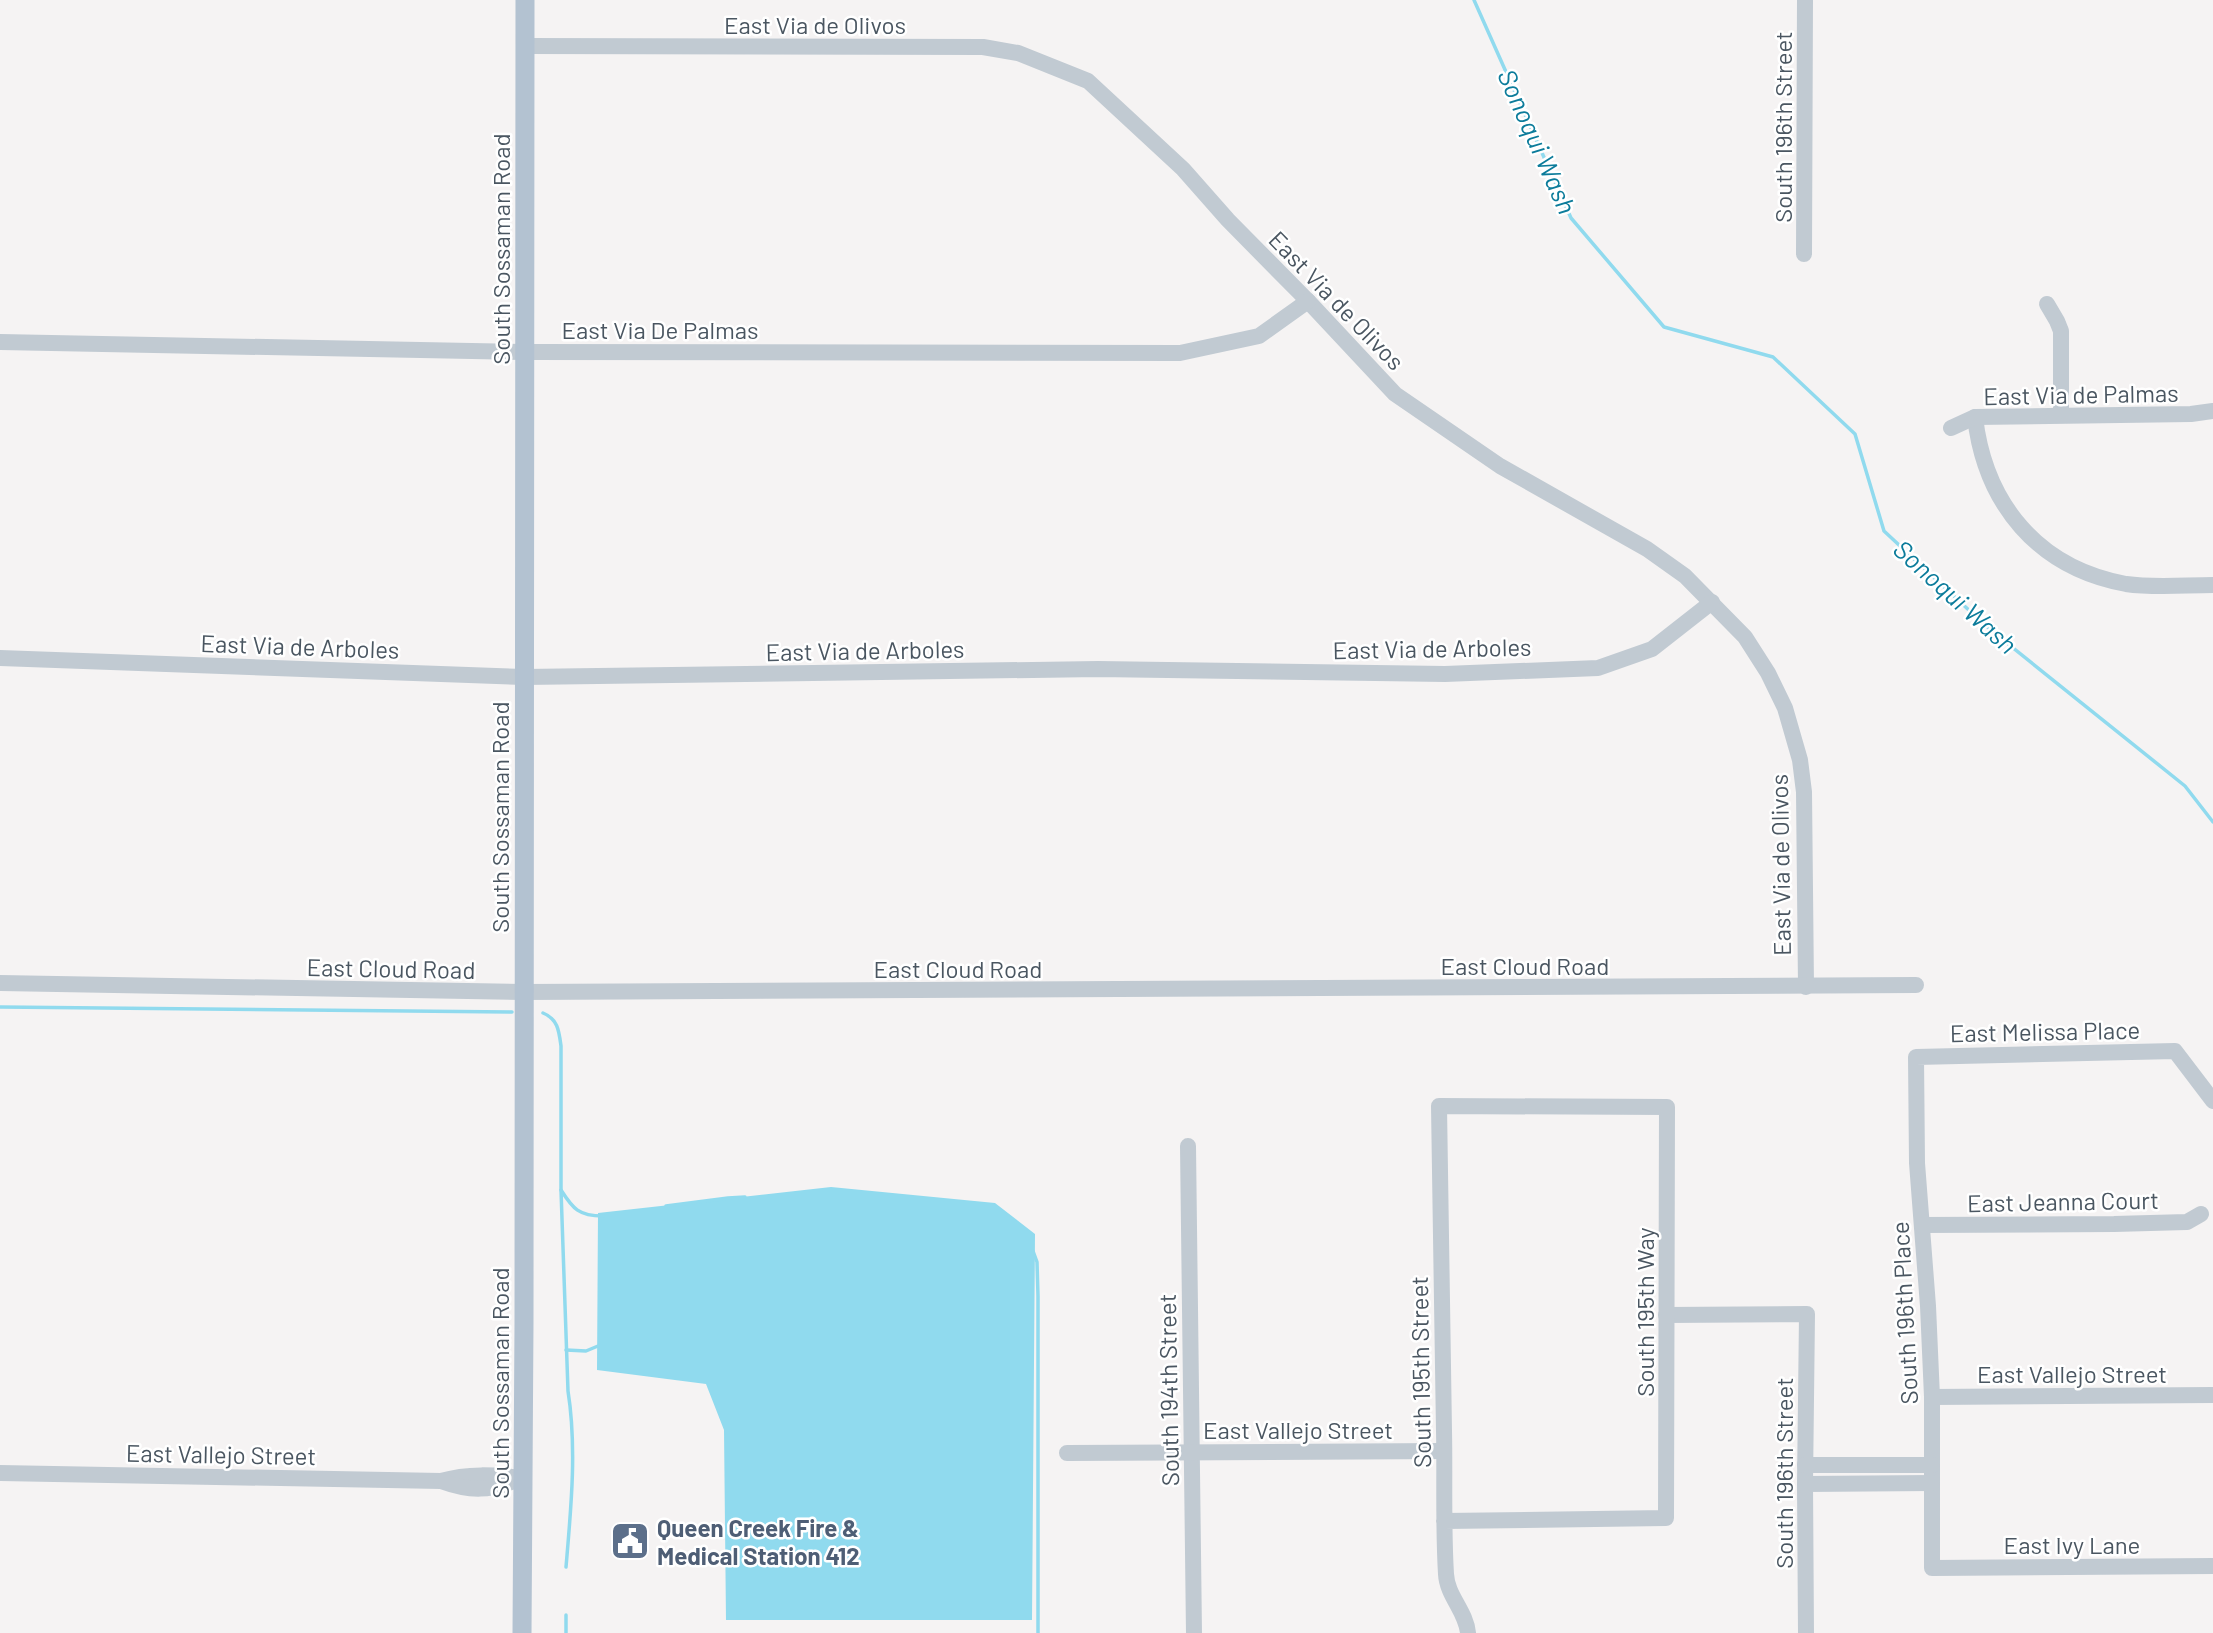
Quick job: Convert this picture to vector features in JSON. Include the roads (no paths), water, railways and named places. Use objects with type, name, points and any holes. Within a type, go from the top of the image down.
[{"type":"main road","name":"South Sossaman Road","points":[[522,1633],[525,0]]},
{"type":"street","name":"South 196th Street","points":[[1804,254],[1805,0]]},
{"type":"street","name":"East Via de Olivos","points":[[525,46],[983,47],[1018,53],[1088,81],[1183,169],[1228,220],[1395,394],[1500,466],[1647,549],[1685,576],[1745,637],[1768,673],[1785,708],[1800,760],[1804,792],[1806,987]]},
{"type":"street","name":"East Via De Palmas","points":[[0,342],[524,352],[1180,352],[1259,336],[1308,301]]},
{"type":"street","points":[[2047,304],[2060,331],[2061,415]]},
{"type":"street","name":"East Via de Palmas","points":[[1951,428],[1975,417],[2178,414],[2213,411]]},
{"type":"street","points":[[1975,417],[1979,446],[1994,485],[2008,511],[2020,526],[2068,565],[2100,578],[2129,584],[2213,585]]},
{"type":"street","name":"East Via de Arboles","points":[[0,658],[524,677],[1098,669],[1446,674],[1598,668],[1652,649],[1713,602]]},
{"type":"street","name":"East Cloud Road","points":[[0,983],[524,992],[1916,985]]},
{"type":"street","name":"East Melissa Place","points":[[1916,1057],[2175,1051],[2213,1101]]},
{"type":"street","name":"South 196th Place","points":[[1916,1057],[1917,1163],[1932,1397],[1932,1568]]},
{"type":"street","name":"South 195th Way","points":[[1439,1106],[1667,1107],[1666,1518],[1444,1521]]},
{"type":"street","name":"South 195th Street","points":[[1439,1106],[1446,1579],[1449,1590],[1463,1613],[1468,1633]]},
{"type":"street","name":"South 194th Street","points":[[1188,1146],[1194,1633]]},
{"type":"street","name":"East Jeanna Court","points":[[1922,1225],[2187,1222],[2201,1214]]},
{"type":"street","name":"South 196th Street","points":[[1666,1315],[1807,1314],[1807,1633]]},
{"type":"street","name":"East Vallejo Street","points":[[1932,1397],[2213,1395]]},
{"type":"street","name":"East Vallejo Street","points":[[1067,1453],[1444,1451]]},
{"type":"street","points":[[1805,1465],[1932,1465]]},
{"type":"street","points":[[1894,1483],[1895,1465]]},
{"type":"street","name":"East Vallejo Street","points":[[0,1473],[441,1481],[461,1488],[497,1488],[522,1478]]},
{"type":"street","points":[[1805,1484],[1932,1483]]},
{"type":"street","name":"East Ivy Lane","points":[[1932,1568],[2213,1566]]},
{"type":"water","points":[[831,1187],[995,1203],[1035,1234],[1032,1620],[726,1620],[724,1430],[706,1384],[597,1370],[598,1213]]},
{"type":"waterway","name":"Sonoqui Wash","points":[[1474,0],[1571,218],[1664,327],[1773,357],[1855,434],[1884,531],[1987,627],[2185,786],[2213,822]]},
{"type":"waterway","points":[[0,1007],[512,1012]]},
{"type":"waterway","points":[[543,1013],[555,1022],[561,1046],[561,1190],[573,1456],[566,1567]]},
{"type":"waterway","points":[[561,1190],[569,1202],[582,1213],[603,1216]]},
{"type":"waterway","points":[[666,1206],[745,1197]]},
{"type":"waterway","points":[[1033,1251],[1037,1262],[1038,1296],[1038,1633]]},
{"type":"waterway","points":[[566,1350],[586,1351],[598,1346]]},
{"type":"waterway","points":[[566,1615],[566,1633]]},
{"type":"place","name":"Queen Creek Fire & Medical Station 412","points":[[630,1541]]}]
